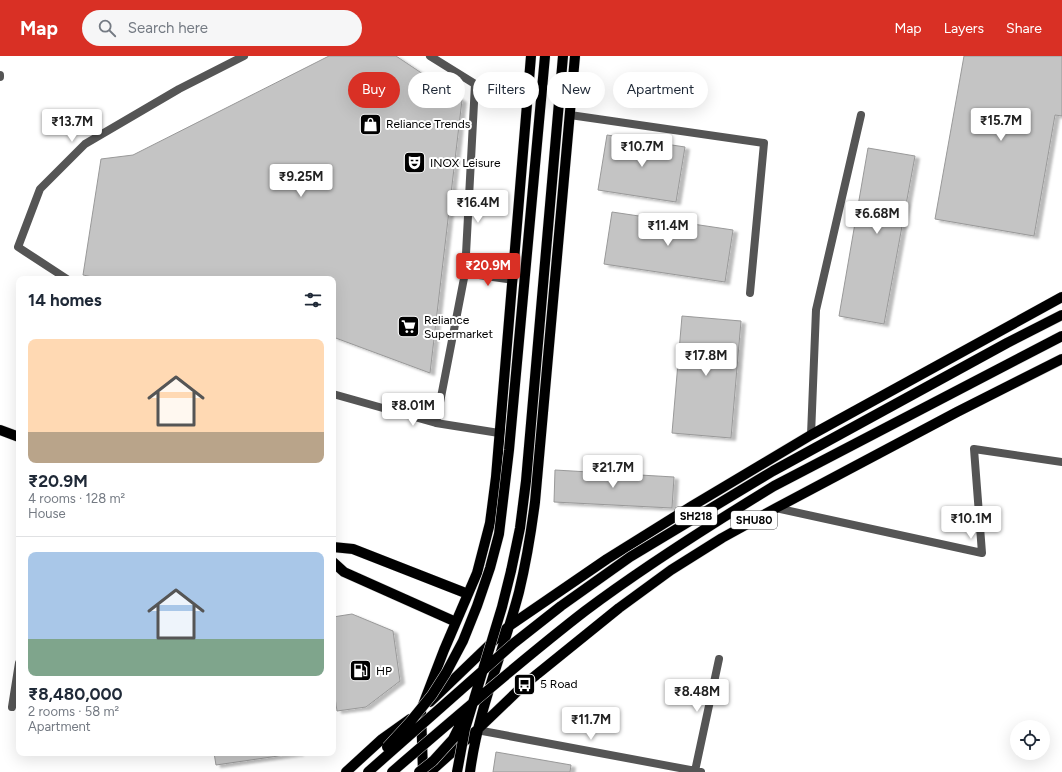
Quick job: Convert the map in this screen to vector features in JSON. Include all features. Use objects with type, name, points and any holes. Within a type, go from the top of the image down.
[{"type":"main road","points":[[423,772],[421,710],[477,573],[490,523],[496,477],[531,56]]},
{"type":"main road","points":[[358,772],[386,748],[400,733],[432,695],[439,684],[463,641],[478,606],[499,534],[510,450],[545,56]]},
{"type":"main road","points":[[457,772],[465,729],[502,607],[520,528],[526,481],[563,56]]},
{"type":"main road","points":[[470,772],[477,730],[519,592],[528,549],[535,502],[576,56]]},
{"type":"main road","points":[[346,772],[382,739],[421,710],[509,626],[620,550],[811,435],[1040,307],[1062,297]]},
{"type":"main road","name":"SH218","points":[[368,772],[514,643],[561,606],[630,557],[773,471],[1007,343],[1062,315]]},
{"type":"main road","name":"SH218","points":[[392,772],[586,610],[644,569],[714,523],[774,486],[1062,336]]},
{"type":"main road","name":"SHU80","points":[[477,730],[525,684],[618,608],[671,570],[722,538],[776,508],[1062,359]]},
{"type":"main road","points":[[0,430],[16,436]]},
{"type":"main road","points":[[336,547],[353,549],[468,594]]},
{"type":"main road","points":[[336,565],[344,572],[456,622]]},
{"type":"main road","points":[[419,772],[433,761],[453,739],[476,689]]},
{"type":"main road","points":[[430,772],[477,730]]},
{"type":"street","points":[[62,276],[18,247],[40,189],[85,144],[179,89],[244,56]]},
{"type":"street","points":[[430,56],[475,84],[465,273],[436,423]]},
{"type":"street","points":[[570,115],[764,143],[750,292]]},
{"type":"street","points":[[811,435],[816,310],[861,115]]},
{"type":"street","points":[[465,273],[513,280]]},
{"type":"street","points":[[336,395],[436,423],[499,433]]},
{"type":"street","points":[[776,508],[982,553],[974,449],[1062,462]]},
{"type":"street","points":[[477,730],[698,771],[719,659]]},
{"type":"street","points":[[12,706],[16,681]]},
{"type":"building","points":[[329,56],[396,56],[420,72],[408,72],[408,108],[461,108],[430,373],[336,338],[336,276],[83,275],[101,159],[133,155]]},
{"type":"building","points":[[964,56],[1062,56],[1062,116],[1055,115],[1034,236],[935,219]]},
{"type":"building","points":[[607,135],[685,147],[676,202],[598,190]]},
{"type":"building","points":[[868,148],[915,156],[884,324],[839,316]]},
{"type":"building","points":[[612,212],[733,230],[725,282],[604,264]]},
{"type":"building","points":[[682,316],[741,321],[731,438],[672,433]]},
{"type":"building","points":[[555,470],[674,477],[672,508],[554,502]]},
{"type":"building","points":[[352,614],[393,631],[400,681],[366,707],[337,711],[336,617]]},
{"type":"building","points":[[496,752],[571,765],[570,772],[493,772]]},
{"type":"building","points":[[214,756],[278,756],[216,765]]},
{"type":"place","name":"Reliance Trends","points":[[371,124]]},
{"type":"place","name":"INOX Leisure","points":[[415,163]]},
{"type":"place","name":"Reliance Supermarket","points":[[409,327]]},
{"type":"place","name":"HP","points":[[360,671]]},
{"type":"place","name":"5 Road","points":[[525,684]]}]
